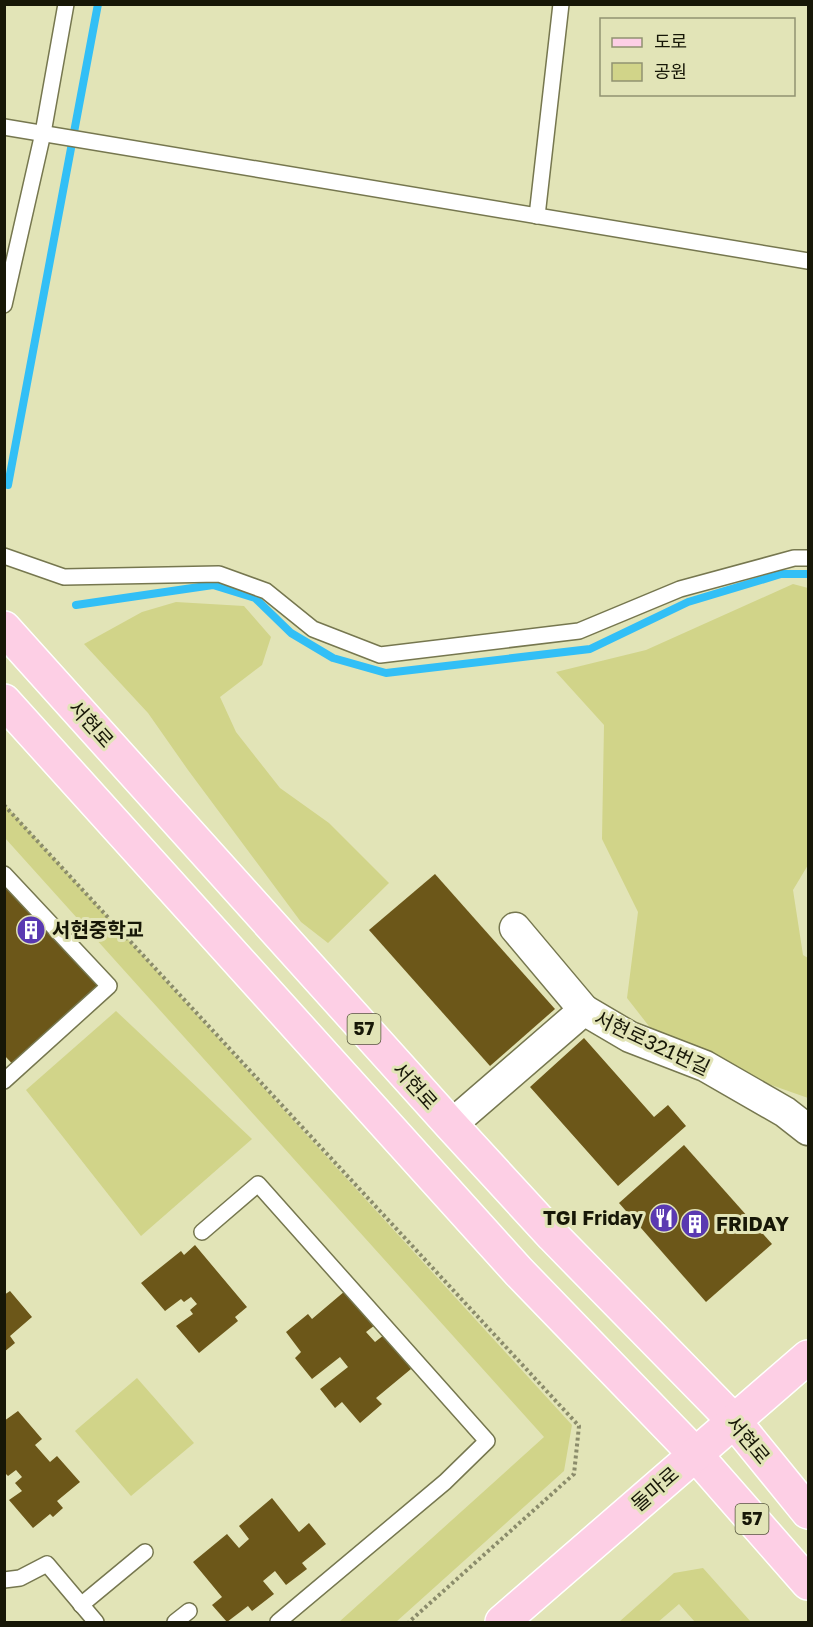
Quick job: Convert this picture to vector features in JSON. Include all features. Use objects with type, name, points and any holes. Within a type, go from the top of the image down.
[{"type":"main road","name":"서현로","points":[[4,628],[553,1236],[734,1421],[808,1512]]},
{"type":"main road","name":"57","points":[[4,701],[511,1264],[694,1454],[808,1583]]},
{"type":"main road","name":"돌마로","points":[[502,1623],[808,1357]]},
{"type":"street","points":[[515,928],[584,1010]]},
{"type":"street","name":"서현로321번길","points":[[451,1125],[584,1010],[630,1037],[705,1066],[785,1112],[808,1130]]},
{"type":"lane","points":[[4,305],[43,133],[66,4]]},
{"type":"lane","points":[[537,216],[561,4]]},
{"type":"lane","points":[[4,126],[808,261]]},
{"type":"lane","points":[[4,556],[64,577],[219,574],[266,591],[313,629],[380,655],[579,631],[680,589],[794,558],[808,558]]},
{"type":"lane","points":[[4,874],[109,986],[7,1075]]},
{"type":"lane","points":[[202,1232],[258,1184],[487,1441],[445,1482],[278,1623]]},
{"type":"lane","points":[[81,1605],[145,1552]]},
{"type":"lane","points":[[4,1580],[20,1578],[47,1564],[96,1623]]},
{"type":"lane","points":[[175,1623],[189,1611]]},
{"type":"path","points":[[4,805],[579,1426],[574,1474],[409,1623]]},
{"type":"green space","points":[[793,584],[808,588],[808,865],[793,890],[803,955],[808,958],[808,1098],[666,1048],[627,998],[638,912],[602,839],[604,725],[556,672],[646,650]]},
{"type":"green space","points":[[176,602],[244,606],[271,637],[262,665],[220,697],[236,732],[280,788],[329,823],[389,883],[328,943],[301,922],[148,713],[84,644],[142,612]]},
{"type":"green space","points":[[4,804],[572,1425],[564,1471],[396,1622],[339,1622],[544,1437],[5,838]]},
{"type":"green space","points":[[116,1011],[252,1139],[141,1236],[26,1090]]},
{"type":"green space","points":[[137,1378],[194,1443],[131,1496],[75,1431]]},
{"type":"green space","points":[[703,1568],[751,1622],[695,1622],[679,1604],[658,1622],[619,1622],[674,1573]]},
{"type":"building","name":"서현중학교","points":[[4,874],[109,986],[18,1070],[4,1055]]},
{"type":"building","points":[[435,874],[555,1009],[490,1066],[369,930]]},
{"type":"building","points":[[584,1038],[654,1117],[668,1105],[686,1126],[618,1186],[530,1087]]},
{"type":"building","name":"FRIDAY","points":[[684,1145],[772,1244],[706,1302],[619,1203]]},
{"type":"building","points":[[195,1245],[247,1307],[235,1317],[238,1321],[199,1353],[176,1326],[193,1314],[190,1310],[197,1304],[191,1297],[184,1302],[181,1299],[165,1311],[141,1283],[181,1251],[184,1255]]},
{"type":"building","points":[[10,1291],[32,1317],[10,1336],[15,1343],[4,1352],[4,1295]]},
{"type":"building","points":[[345,1291],[375,1325],[366,1332],[375,1342],[384,1335],[411,1369],[376,1398],[382,1404],[360,1423],[342,1402],[335,1408],[320,1389],[348,1367],[340,1357],[312,1379],[295,1358],[301,1352],[286,1332],[308,1314],[312,1319]]},
{"type":"building","points":[[18,1411],[42,1439],[35,1445],[50,1462],[57,1456],[80,1482],[57,1501],[63,1508],[53,1517],[50,1514],[33,1528],[9,1500],[22,1491],[15,1483],[22,1477],[16,1470],[8,1476],[4,1472],[4,1421]]},
{"type":"building","points":[[272,1498],[299,1532],[309,1523],[326,1544],[302,1563],[307,1569],[286,1585],[275,1571],[263,1581],[274,1594],[252,1611],[248,1606],[227,1622],[212,1605],[222,1597],[193,1562],[227,1534],[239,1548],[249,1539],[239,1526]]},
{"type":"waterway","points":[[8,485],[98,4]]},
{"type":"waterway","points":[[76,605],[213,585],[255,598],[291,633],[333,658],[386,673],[590,649],[688,602],[781,574],[808,574]]},
{"type":"place","name":"서현중학교","points":[[31,930]]},
{"type":"place","name":"TGI Friday","points":[[664,1218]]},
{"type":"place","name":"FRIDAY","points":[[695,1224]]}]
